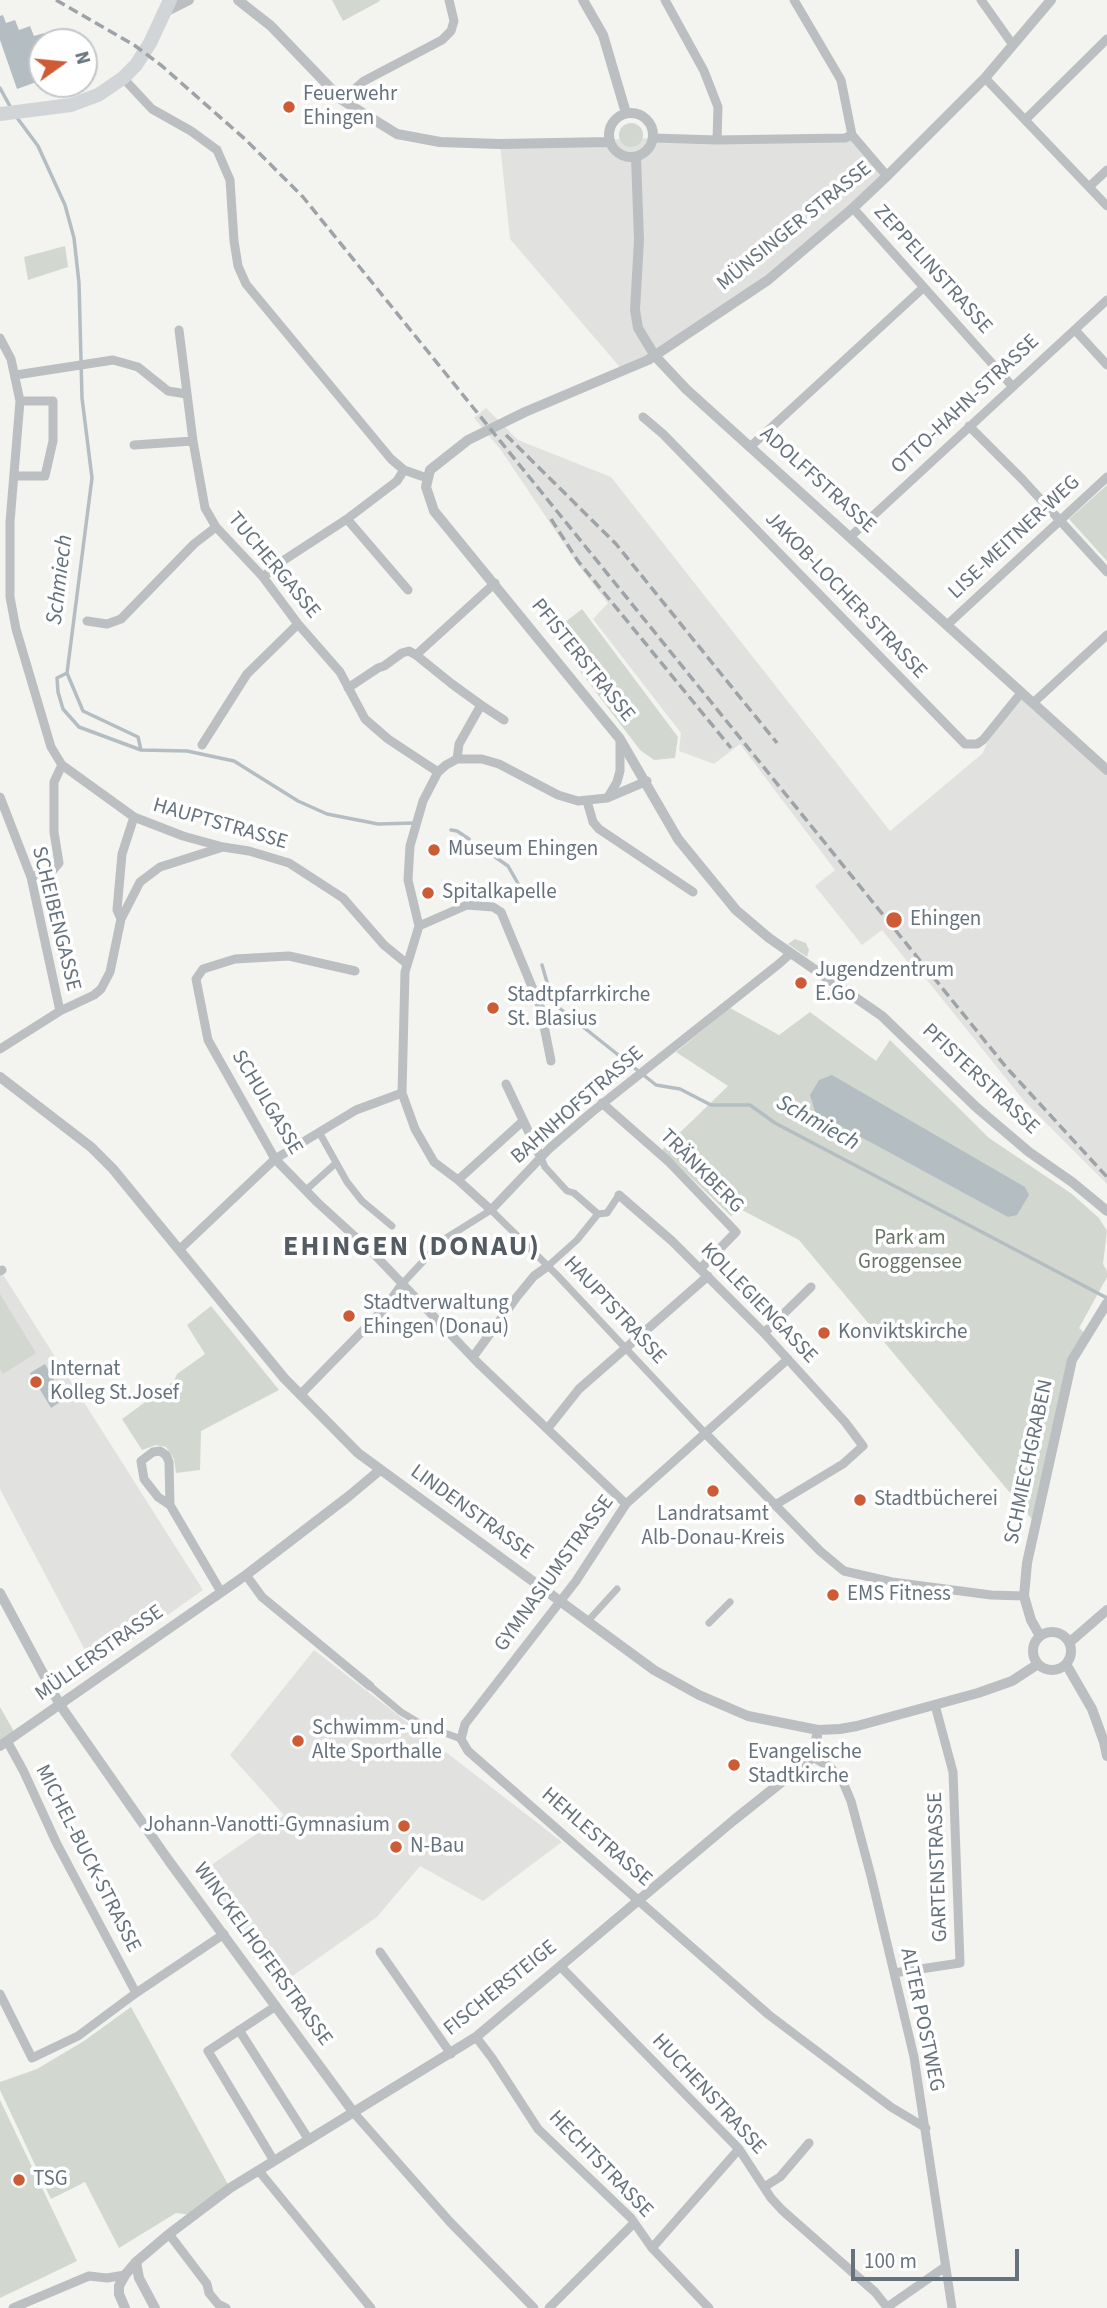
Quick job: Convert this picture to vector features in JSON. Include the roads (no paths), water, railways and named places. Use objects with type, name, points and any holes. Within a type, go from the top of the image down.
[{"type":"main road","points":[[0,114],[71,105],[98,94],[123,78],[136,65],[150,43],[167,6]]},
{"type":"street","points":[[167,6],[189,0]]},
{"type":"street","points":[[238,0],[271,26],[342,100],[397,134],[440,142],[515,145],[610,142]]},
{"type":"street","points":[[342,100],[364,81],[442,40],[451,31],[454,21],[449,0]]},
{"type":"street","points":[[583,0],[603,35],[626,113]]},
{"type":"street","points":[[665,0],[704,71],[718,107],[717,140]]},
{"type":"street","points":[[794,0],[841,80],[852,135],[887,176]]},
{"type":"street","points":[[981,0],[1013,46]]},
{"type":"street","name":"MÜNSINGER STRASSE","points":[[426,478],[440,460],[467,440],[655,356],[768,280],[887,176],[985,78],[1051,0]]},
{"type":"street","points":[[1026,120],[1107,39]]},
{"type":"street","points":[[123,78],[152,109],[191,131],[217,150],[230,180],[234,242],[238,266],[246,284],[391,459],[404,470],[426,478]]},
{"type":"street","points":[[985,78],[1107,206]]},
{"type":"street","points":[[626,113],[633,113],[646,118],[653,131],[653,138],[648,150],[636,157],[629,157],[617,152],[610,142],[609,134],[614,121],[626,113]]},
{"type":"street","points":[[653,138],[717,140],[845,138],[852,135]]},
{"type":"street","name":"ADOLFFSTRASSE","points":[[636,157],[639,240],[635,310],[638,328],[655,356],[685,389],[1107,770]]},
{"type":"street","points":[[1090,186],[1107,170]]},
{"type":"street","name":"ZEPPELINSTRASSE","points":[[853,208],[1013,387]]},
{"type":"street","points":[[750,447],[923,288]]},
{"type":"street","name":"OTTO-HAHN-STRASSE","points":[[850,537],[1107,300]]},
{"type":"street","name":"TUCHERGASSE","points":[[179,330],[193,442],[205,508],[216,527],[263,577],[298,624],[340,672],[365,719],[388,739],[438,772]]},
{"type":"street","points":[[1075,330],[1107,365]]},
{"type":"street","name":"HAUPTSTRASSE","points":[[0,338],[11,359],[20,401],[10,522],[10,597],[16,629],[51,747],[62,765],[134,817],[183,836],[289,863],[343,898],[384,945],[406,963],[402,1093],[425,1150],[438,1166],[458,1180],[548,1266],[820,1551],[844,1571],[892,1582],[991,1595],[1024,1596]]},
{"type":"street","points":[[16,375],[113,360],[138,367],[168,391],[186,394]]},
{"type":"street","points":[[14,476],[44,476],[53,441],[53,401],[20,401]]},
{"type":"street","name":"JAKOB-LOCHER-STRASSE","points":[[643,417],[663,434],[965,744],[977,744],[982,740],[1021,693]]},
{"type":"street","points":[[969,426],[1107,572]]},
{"type":"street","points":[[134,445],[193,442]]},
{"type":"street","points":[[263,577],[281,562],[348,519],[397,481],[404,470]]},
{"type":"street","name":"LISE-MEITNER-WEG","points":[[947,625],[1107,477]]},
{"type":"street","name":"PFISTERSTRASSE","points":[[426,478],[428,497],[434,511],[620,739],[678,839],[736,910],[769,939],[882,1016],[976,1107],[1029,1152],[1107,1211]]},
{"type":"street","points":[[348,519],[408,590]]},
{"type":"street","points":[[87,621],[107,624],[121,619],[194,544],[216,527]]},
{"type":"street","points":[[416,655],[495,583]]},
{"type":"street","points":[[202,745],[247,674],[298,624]]},
{"type":"street","points":[[1032,703],[1107,635]]},
{"type":"street","points":[[348,688],[409,651],[504,720]]},
{"type":"street","points":[[457,760],[459,744],[481,705]]},
{"type":"street","points":[[607,798],[617,782],[620,739]]},
{"type":"street","points":[[406,963],[419,926],[408,880],[409,855],[419,812],[438,772],[457,760],[482,759],[499,764],[569,800],[587,801],[607,798],[646,782]]},
{"type":"street","points":[[31,877],[53,870],[60,863],[54,832],[54,782],[62,765]]},
{"type":"street","name":"SCHEIBENGASSE","points":[[0,797],[31,877],[60,1011]]},
{"type":"street","points":[[587,801],[593,822],[599,829],[693,892]]},
{"type":"street","points":[[121,919],[117,910],[122,854],[134,817]]},
{"type":"street","points":[[0,1049],[101,989],[110,972],[121,919],[136,889],[150,873],[180,859],[210,853],[222,847]]},
{"type":"street","points":[[419,926],[467,905],[494,907],[501,912],[540,1006],[551,1061]]},
{"type":"street","name":"BAHNHOFSTRASSE","points":[[491,1210],[541,1158],[602,1103],[791,953]]},
{"type":"street","name":"SCHULGASSE","points":[[355,971],[285,956],[234,959],[203,969],[196,979],[208,1040],[275,1159],[373,1253],[472,1357],[626,1504]]},
{"type":"street","name":"LINDENSTRASSE","points":[[0,1077],[97,1153],[135,1193],[258,1348],[332,1429],[380,1470],[654,1670],[699,1695],[748,1716],[818,1730],[840,1729],[1002,1685],[1038,1664]]},
{"type":"street","points":[[506,1084],[545,1167],[567,1191],[574,1193],[598,1214]]},
{"type":"street","points":[[180,1249],[275,1159],[356,1110],[402,1093]]},
{"type":"street","name":"TRÄNKBERG","points":[[602,1103],[668,1161],[736,1232],[704,1273]]},
{"type":"street","points":[[458,1180],[523,1121]]},
{"type":"street","points":[[319,1132],[362,1202],[392,1226]]},
{"type":"street","points":[[306,1190],[336,1163]]},
{"type":"street","points":[[472,1357],[534,1276],[578,1240],[598,1214],[607,1213],[619,1195]]},
{"type":"street","name":"KOLLEGIENGASSE","points":[[619,1195],[672,1241],[764,1333],[845,1422],[863,1446],[843,1464],[775,1505]]},
{"type":"street","points":[[300,1395],[383,1310],[402,1284],[443,1240],[491,1210]]},
{"type":"street","points":[[548,1428],[579,1389],[634,1343],[704,1273]]},
{"type":"street","points":[[764,1333],[811,1287]]},
{"type":"street","name":"SCHMIECHGRABEN","points":[[1040,1636],[1031,1620],[1024,1596],[1027,1563],[1072,1360],[1104,1307]]},
{"type":"street","name":"GYMNASIUMSTRASSE","points":[[461,1739],[465,1724],[597,1552],[626,1504],[788,1359]]},
{"type":"street","points":[[170,1505],[169,1462],[166,1455],[160,1451],[153,1452],[141,1461],[140,1469],[144,1479],[158,1497],[170,1505],[221,1592]]},
{"type":"street","name":"MÜLLERSTRASSE","points":[[3,1744],[246,1575],[380,1470]]},
{"type":"street","name":"HEHLESTRASSE","points":[[246,1575],[262,1597],[401,1712],[421,1724],[461,1739],[468,1751],[640,1899],[769,2015],[926,2129]]},
{"type":"street","points":[[587,1622],[617,1589]]},
{"type":"street","name":"WINCKELHOFERSTRASSE","points":[[0,1593],[60,1706],[169,1861],[354,2113],[450,2222],[534,2308]]},
{"type":"street","points":[[709,1623],[730,1602]]},
{"type":"street","points":[[1070,1642],[1107,1610]]},
{"type":"street","points":[[1053,1631],[1070,1642],[1072,1653],[1066,1664],[1052,1670],[1038,1664],[1033,1649],[1040,1636],[1053,1631]]},
{"type":"street","points":[[1066,1664],[1092,1709],[1107,1756]]},
{"type":"street","name":"GARTENSTRASSE","points":[[894,1973],[960,1963],[953,1772],[935,1705]]},
{"type":"street","points":[[813,1757],[818,1730]]},
{"type":"street","name":"MICHEL-BUCK-STRASSE","points":[[3,1744],[28,1780],[57,1844],[136,1993]]},
{"type":"street","name":"ALTER POSTWEG","points":[[813,1757],[830,1767],[842,1780],[860,1835],[914,2057],[952,2308]]},
{"type":"street","name":"FISCHERSTEIGE","points":[[125,2275],[136,2262],[209,2202],[476,2037],[813,1757]]},
{"type":"street","points":[[0,1994],[32,2058],[78,2036],[224,1934]]},
{"type":"street","points":[[380,1952],[451,2054]]},
{"type":"street","name":"HUCHENSTRASSE","points":[[560,1966],[739,2149],[782,2210],[856,2274],[887,2307]]},
{"type":"street","points":[[274,2161],[208,2051],[276,2006]]},
{"type":"street","points":[[239,2030],[309,2140]]},
{"type":"street","name":"HECHTSTRASSE","points":[[476,2037],[538,2129],[634,2223],[652,2248],[709,2308]]},
{"type":"street","points":[[764,2187],[780,2177],[809,2143]]},
{"type":"street","points":[[652,2248],[739,2149]]},
{"type":"street","points":[[259,2171],[371,2308]]},
{"type":"street","points":[[549,2308],[634,2223]]},
{"type":"street","points":[[169,2234],[207,2284],[209,2293],[218,2304],[226,2308]]},
{"type":"street","points":[[136,2262],[139,2278],[155,2308]]},
{"type":"street","points":[[887,2307],[945,2267]]},
{"type":"street","points":[[13,2308],[89,2276],[107,2278],[125,2275]]},
{"type":"street","points":[[125,2275],[119,2286],[119,2294],[125,2308]]},
{"type":"waterway","name":"Schmiech","points":[[0,88],[11,108]]},
{"type":"waterway","name":"Schmiech","points":[[15,115],[38,146],[65,205],[74,238],[79,283],[82,398],[92,478],[67,673],[57,678],[63,709],[79,727],[141,750],[187,751],[234,761],[298,801],[327,814],[378,824],[415,823]]},
{"type":"waterway","points":[[67,673],[83,711],[138,737],[141,750]]},
{"type":"waterway","name":"Schmiech","points":[[451,830],[469,839]]},
{"type":"waterway","name":"Schmiech","points":[[488,852],[508,866],[520,887]]},
{"type":"waterway","name":"Schmiech","points":[[542,965],[553,1003],[656,1085],[680,1089],[711,1105],[750,1105],[775,1123],[1107,1298]]},
{"type":"railway","points":[[56,0],[134,45],[162,66],[246,140],[303,197],[1006,1067],[1107,1177]]},
{"type":"railway","points":[[506,435],[616,544],[777,743]]},
{"type":"railway","points":[[551,519],[578,561],[731,748]]},
{"type":"place","name":"Feuerwehr Ehingen","points":[[289,107]]},
{"type":"place","name":"Museum Ehingen","points":[[434,850]]},
{"type":"place","name":"Spitalkapelle","points":[[428,893]]},
{"type":"place","name":"Ehingen","points":[[894,920]]},
{"type":"place","name":"Jugendzentrum E.Go","points":[[801,983]]},
{"type":"place","name":"Stadtpfarrkirche St. Blasius","points":[[493,1008]]},
{"type":"place","name":"Stadtverwaltung Ehingen (Donau)","points":[[349,1316]]},
{"type":"place","name":"Konviktskirche","points":[[824,1333]]},
{"type":"place","name":"Internat Kolleg St.Josef","points":[[36,1382]]},
{"type":"place","name":"Landratsamt Alb-Donau-Kreis","points":[[713,1491]]},
{"type":"place","name":"Stadtbücherei","points":[[860,1500]]},
{"type":"place","name":"EMS Fitness","points":[[833,1595]]},
{"type":"place","name":"Schwimm- und Alte Sporthalle","points":[[298,1741]]},
{"type":"place","name":"Evangelische Stadtkirche","points":[[734,1765]]},
{"type":"place","name":"Johann-Vanotti-Gymnasium","points":[[404,1826]]},
{"type":"place","name":"N-Bau","points":[[396,1847]]},
{"type":"place","name":"TSG","points":[[19,2180]]},
{"type":"district","name":"EHINGEN (DONAU)","points":[[412,1249]]},
{"type":"park label","name":"Park am Groggensee","points":[[910,1251]]}]
